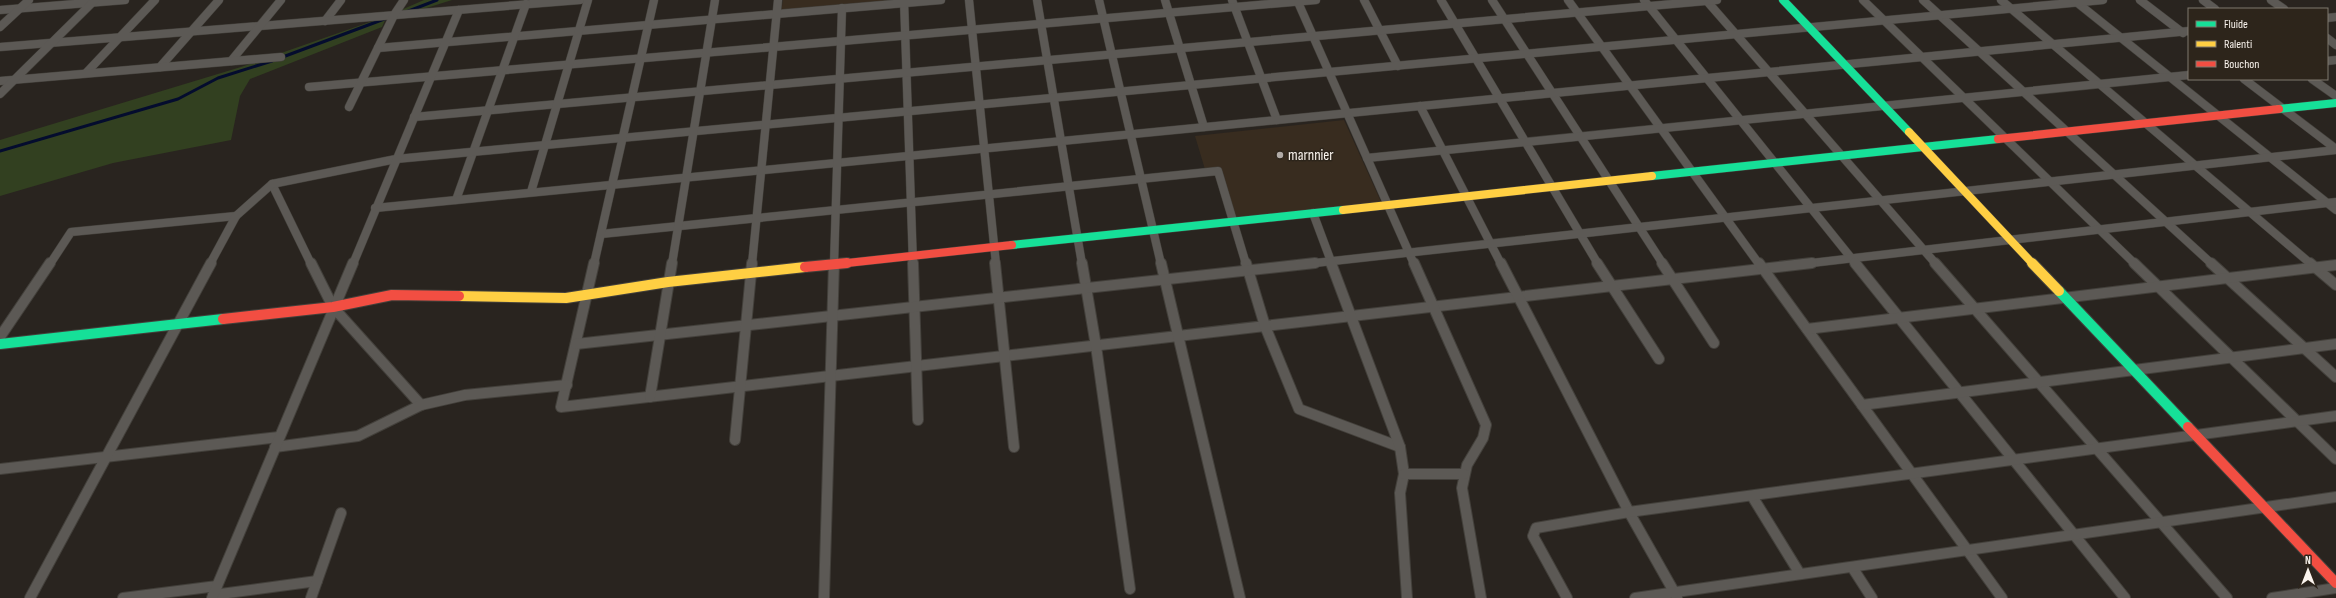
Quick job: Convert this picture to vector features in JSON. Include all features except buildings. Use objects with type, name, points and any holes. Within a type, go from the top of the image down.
[{"type":"street","points":[[0,27],[29,0]]},
{"type":"street","points":[[0,10],[94,1],[125,0]]},
{"type":"street","points":[[86,73],[155,0]]},
{"type":"street","points":[[160,67],[220,0]]},
{"type":"street","points":[[231,61],[282,0]]},
{"type":"street","points":[[325,21],[341,0]]},
{"type":"street","points":[[349,107],[394,15],[404,0]]},
{"type":"street","points":[[0,47],[580,0]]},
{"type":"street","points":[[531,192],[588,0]]},
{"type":"street","points":[[654,0],[561,407],[2332,203]]},
{"type":"street","points":[[650,397],[715,0]]},
{"type":"street","points":[[735,440],[778,0]]},
{"type":"street","points":[[378,48],[941,0]]},
{"type":"street","points":[[969,0],[1014,448]]},
{"type":"street","points":[[1037,0],[1096,346],[1130,589]]},
{"type":"street","points":[[1099,0],[1240,598]]},
{"type":"street","points":[[1165,0],[1204,127]]},
{"type":"street","points":[[309,88],[1103,19],[1169,13],[1234,4],[1316,0]]},
{"type":"street","points":[[1364,0],[1398,66]]},
{"type":"street","points":[[1442,0],[1611,286],[1659,359]]},
{"type":"street","points":[[1492,0],[1714,343]]},
{"type":"street","points":[[1568,0],[2002,598]]},
{"type":"street","points":[[1706,0],[2227,598]]},
{"type":"street","points":[[414,117],[1578,13],[1647,3],[1717,0]]},
{"type":"street","points":[[1783,0],[2336,583]]},
{"type":"street","points":[[1862,0],[2336,459]]},
{"type":"street","points":[[1923,0],[2336,377]]},
{"type":"street","points":[[2001,0],[2336,285]]},
{"type":"street","points":[[30,598],[236,216],[272,184],[396,159],[2011,9],[2075,1],[2103,0]]},
{"type":"street","points":[[2140,0],[2185,32]]},
{"type":"street","points":[[2203,0],[2214,8]]},
{"type":"street","points":[[2271,0],[2283,8]]},
{"type":"street","points":[[0,94],[94,1]]},
{"type":"street","points":[[1298,1],[1486,425],[1486,432],[1469,459],[1464,474],[1463,501],[1480,598]]},
{"type":"street","points":[[2075,1],[2270,157],[2332,203],[2336,210]]},
{"type":"street","points":[[904,2],[918,420]]},
{"type":"street","points":[[1647,3],[2125,598]]},
{"type":"street","points":[[456,200],[526,4]]},
{"type":"street","points":[[1234,4],[1277,120]]},
{"type":"street","points":[[824,598],[832,376],[842,8]]},
{"type":"street","points":[[214,593],[459,10]]},
{"type":"street","points":[[375,208],[1060,140],[2185,32]]},
{"type":"street","points":[[2328,39],[2336,45]]},
{"type":"street","points":[[0,80],[281,57]]},
{"type":"street","points":[[1368,158],[2188,75]]},
{"type":"street","points":[[2245,80],[2336,150]]},
{"type":"street","points":[[2313,80],[2336,96]]},
{"type":"street","points":[[0,344],[334,307],[392,295],[566,298],[668,282],[2336,103]]},
{"type":"street","points":[[1420,106],[1629,512],[1676,595]]},
{"type":"street","points":[[576,344],[2336,150]]},
{"type":"street","points":[[601,234],[1218,171],[1266,326],[1299,409],[1400,447]]},
{"type":"street","points":[[272,184],[334,307],[422,405]]},
{"type":"street","points":[[1313,213],[1400,447],[1404,474],[1400,493],[1407,598]]},
{"type":"street","points":[[0,337],[71,232],[236,216]]},
{"type":"street","points":[[1807,329],[2336,265]]},
{"type":"street","points":[[1862,405],[2336,344]]},
{"type":"street","points":[[275,448],[358,436],[422,405],[465,395],[567,385]]},
{"type":"street","points":[[1567,598],[1534,536],[1536,528],[1629,512],[2336,416]]},
{"type":"street","points":[[0,469],[279,437]]},
{"type":"street","points":[[1404,474],[1464,474]]},
{"type":"street","points":[[1752,496],[1800,574]]},
{"type":"street","points":[[1635,598],[1676,595],[1800,574],[2336,497]]},
{"type":"street","points":[[311,598],[341,513]]},
{"type":"street","points":[[1852,567],[1872,598]]},
{"type":"street","points":[[123,598],[214,593],[317,581]]},
{"type":"street","points":[[2272,598],[2336,588]]},
{"type":"shaded area","points":[[783,0],[897,0],[897,2],[781,11]]},
{"type":"shaded area","name":"marnnier","points":[[1344,120],[1382,204],[1237,220],[1222,174],[1207,176],[1195,136]]},
{"type":"green space","points":[[424,0],[452,0],[420,10],[401,10]]},
{"type":"green space","points":[[387,16],[382,27],[250,79],[240,96],[231,140],[113,163],[0,196],[0,140],[241,67]]},
{"type":"waterway","points":[[406,12],[437,0]]},
{"type":"waterway","points":[[280,58],[387,18]]},
{"type":"waterway","points":[[0,151],[178,99],[218,78],[272,61]]},
{"type":"traffic: fast","points":[[1783,0],[1909,132]]},
{"type":"traffic: fast","points":[[2279,109],[2336,103]]},
{"type":"traffic: fast","points":[[1652,176],[1998,139]]},
{"type":"traffic: fast","points":[[1012,245],[1343,210]]},
{"type":"traffic: fast","points":[[2059,291],[2188,427]]},
{"type":"traffic: fast","points":[[0,344],[223,319]]},
{"type":"traffic: slow","points":[[1909,132],[2059,291]]},
{"type":"traffic: slow","points":[[1343,210],[1652,176]]},
{"type":"traffic: slow","points":[[459,296],[566,298],[668,282],[805,267]]},
{"type":"traffic: jam","points":[[1998,139],[2279,109]]},
{"type":"traffic: jam","points":[[805,267],[1012,245]]},
{"type":"traffic: jam","points":[[223,319],[333,307],[392,295],[459,296]]},
{"type":"traffic: jam","points":[[2188,427],[2336,583]]},
{"type":"place","name":"marnnier","points":[[1280,155]]}]
